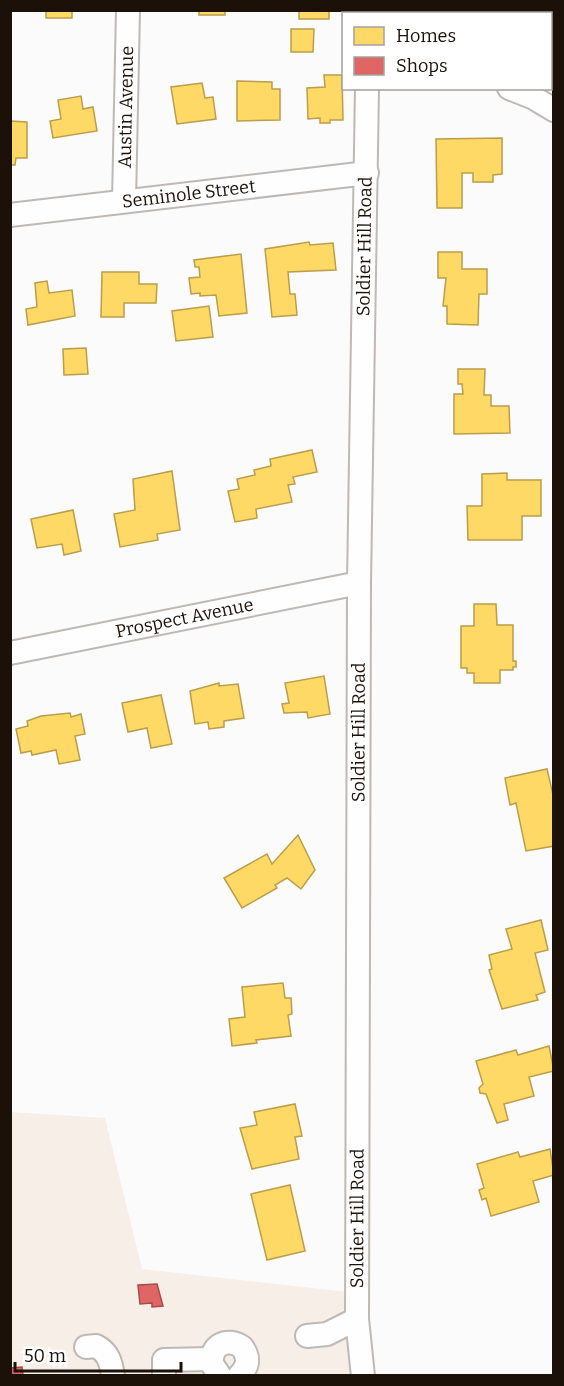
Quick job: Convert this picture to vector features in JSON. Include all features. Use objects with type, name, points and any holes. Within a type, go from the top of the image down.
[{"type":"street","name":"Austin Avenue","points":[[124,201],[128,10]]},
{"type":"street","name":"Soldier Hill Road","points":[[363,1376],[357,1319],[359,583],[367,90]]},
{"type":"street","points":[[514,90],[554,110]]},
{"type":"street","name":"Seminole Street","points":[[10,215],[366,173]]},
{"type":"street","name":"Prospect Avenue","points":[[10,653],[359,583]]},
{"type":"street","points":[[306,1336],[327,1334],[357,1319]]},
{"type":"street","points":[[164,1376],[164,1360],[216,1367],[220,1345],[225,1342],[237,1344],[246,1353],[247,1365],[238,1376]]},
{"type":"street","points":[[86,1347],[96,1346],[104,1351],[109,1359],[112,1376]]},
{"type":"shaded area","points":[[10,1112],[105,1118],[142,1269],[357,1293],[363,1375],[11,1375]]},
{"type":"building: Homes","points":[[46,10],[72,10],[72,18],[46,18]]},
{"type":"building: Homes","points":[[199,10],[225,10],[225,15],[199,15]]},
{"type":"building: Homes","points":[[299,10],[329,10],[329,19],[299,19]]},
{"type":"building: Homes","points":[[438,10],[489,10],[488,12],[438,12]]},
{"type":"building: Homes","points":[[291,29],[314,29],[313,52],[291,52]]},
{"type":"building: Homes","points":[[324,75],[342,75],[343,120],[320,123],[320,118],[308,119],[307,88],[325,87]]},
{"type":"building: Homes","points":[[237,81],[272,82],[272,89],[280,89],[280,120],[237,121]]},
{"type":"building: Homes","points":[[202,83],[205,98],[213,97],[216,119],[177,124],[171,87]]},
{"type":"building: Homes","points":[[81,96],[83,109],[93,107],[97,131],[53,138],[50,121],[61,119],[58,100]]},
{"type":"building: Homes","points":[[10,121],[27,122],[27,158],[16,158],[15,165],[10,165]]},
{"type":"building: Homes","points":[[502,138],[502,174],[493,175],[493,182],[473,182],[473,173],[462,173],[462,208],[437,208],[436,139]]},
{"type":"building: Homes","points":[[309,242],[310,245],[333,243],[336,270],[288,272],[290,294],[295,294],[297,315],[272,317],[265,249]]},
{"type":"building: Homes","points":[[438,252],[462,252],[462,269],[487,269],[487,294],[479,294],[478,325],[447,324],[447,306],[443,306],[446,278],[438,278]]},
{"type":"building: Homes","points":[[241,254],[247,313],[219,316],[216,295],[191,294],[189,278],[200,277],[199,267],[195,267],[194,260]]},
{"type":"building: Homes","points":[[102,272],[139,272],[139,284],[157,284],[156,303],[124,303],[124,317],[101,317]]},
{"type":"building: Homes","points":[[47,281],[49,293],[72,290],[75,316],[28,325],[26,309],[37,307],[35,283]]},
{"type":"building: Homes","points":[[209,306],[213,337],[176,341],[172,311]]},
{"type":"building: Homes","points":[[86,348],[88,374],[64,375],[63,349]]},
{"type":"building: Homes","points":[[458,369],[485,369],[484,395],[491,395],[491,406],[509,406],[510,433],[454,434],[454,394],[463,394],[462,384],[458,384]]},
{"type":"building: Homes","points":[[312,450],[317,472],[293,477],[295,484],[288,485],[292,502],[256,509],[257,518],[235,522],[228,491],[239,489],[237,479],[255,475],[254,470],[271,466],[270,459]]},
{"type":"building: Homes","points":[[172,471],[180,530],[157,534],[158,540],[120,547],[114,514],[135,510],[133,479]]},
{"type":"building: Homes","points":[[507,473],[507,480],[541,480],[541,516],[522,516],[522,540],[468,540],[467,506],[482,506],[482,474]]},
{"type":"building: Homes","points":[[73,510],[81,551],[64,555],[62,544],[37,548],[31,519]]},
{"type":"building: Homes","points":[[474,604],[496,604],[497,625],[513,625],[513,661],[516,661],[516,667],[513,667],[513,670],[500,670],[500,683],[474,683],[474,673],[467,673],[467,668],[461,668],[461,626],[474,626]]},
{"type":"building: Homes","points":[[324,676],[330,714],[308,718],[307,712],[284,713],[282,704],[289,703],[285,683]]},
{"type":"building: Homes","points":[[219,683],[219,686],[238,684],[244,718],[224,721],[224,727],[209,729],[208,722],[195,724],[190,691]]},
{"type":"building: Homes","points":[[161,695],[172,744],[151,748],[147,728],[128,732],[122,703]]},
{"type":"building: Homes","points":[[70,713],[71,717],[81,714],[85,734],[75,736],[80,760],[59,764],[56,750],[32,755],[31,751],[21,753],[16,729],[28,726],[27,721],[41,716]]},
{"type":"building: Homes","points":[[547,769],[554,799],[554,846],[526,851],[516,803],[510,805],[505,778]]},
{"type":"building: Homes","points":[[298,835],[315,870],[301,889],[287,878],[275,885],[277,888],[242,908],[224,878],[267,854],[272,864]]},
{"type":"building: Homes","points":[[541,920],[548,950],[535,953],[545,992],[536,995],[538,1000],[502,1009],[489,970],[492,969],[489,955],[512,949],[506,929]]},
{"type":"building: Homes","points":[[283,983],[285,998],[291,998],[292,1014],[288,1015],[291,1036],[256,1040],[257,1043],[232,1046],[229,1019],[245,1017],[242,987]]},
{"type":"building: Homes","points":[[549,1046],[554,1071],[529,1077],[534,1096],[504,1104],[508,1120],[497,1123],[486,1094],[480,1093],[479,1088],[483,1084],[476,1061],[516,1050],[518,1055]]},
{"type":"building: Homes","points":[[295,1104],[302,1136],[295,1137],[299,1159],[252,1169],[240,1128],[257,1125],[254,1112]]},
{"type":"building: Homes","points":[[550,1149],[554,1175],[533,1181],[539,1202],[491,1216],[486,1198],[482,1200],[479,1190],[484,1188],[477,1164],[518,1152],[520,1157]]},
{"type":"building: Homes","points":[[290,1185],[305,1251],[267,1260],[251,1194]]},
{"type":"building: Shops","points":[[157,1284],[163,1306],[152,1307],[152,1303],[140,1304],[138,1285]]},
{"type":"building: Shops","points":[[22,1367],[23,1376],[10,1376],[10,1368]]}]
